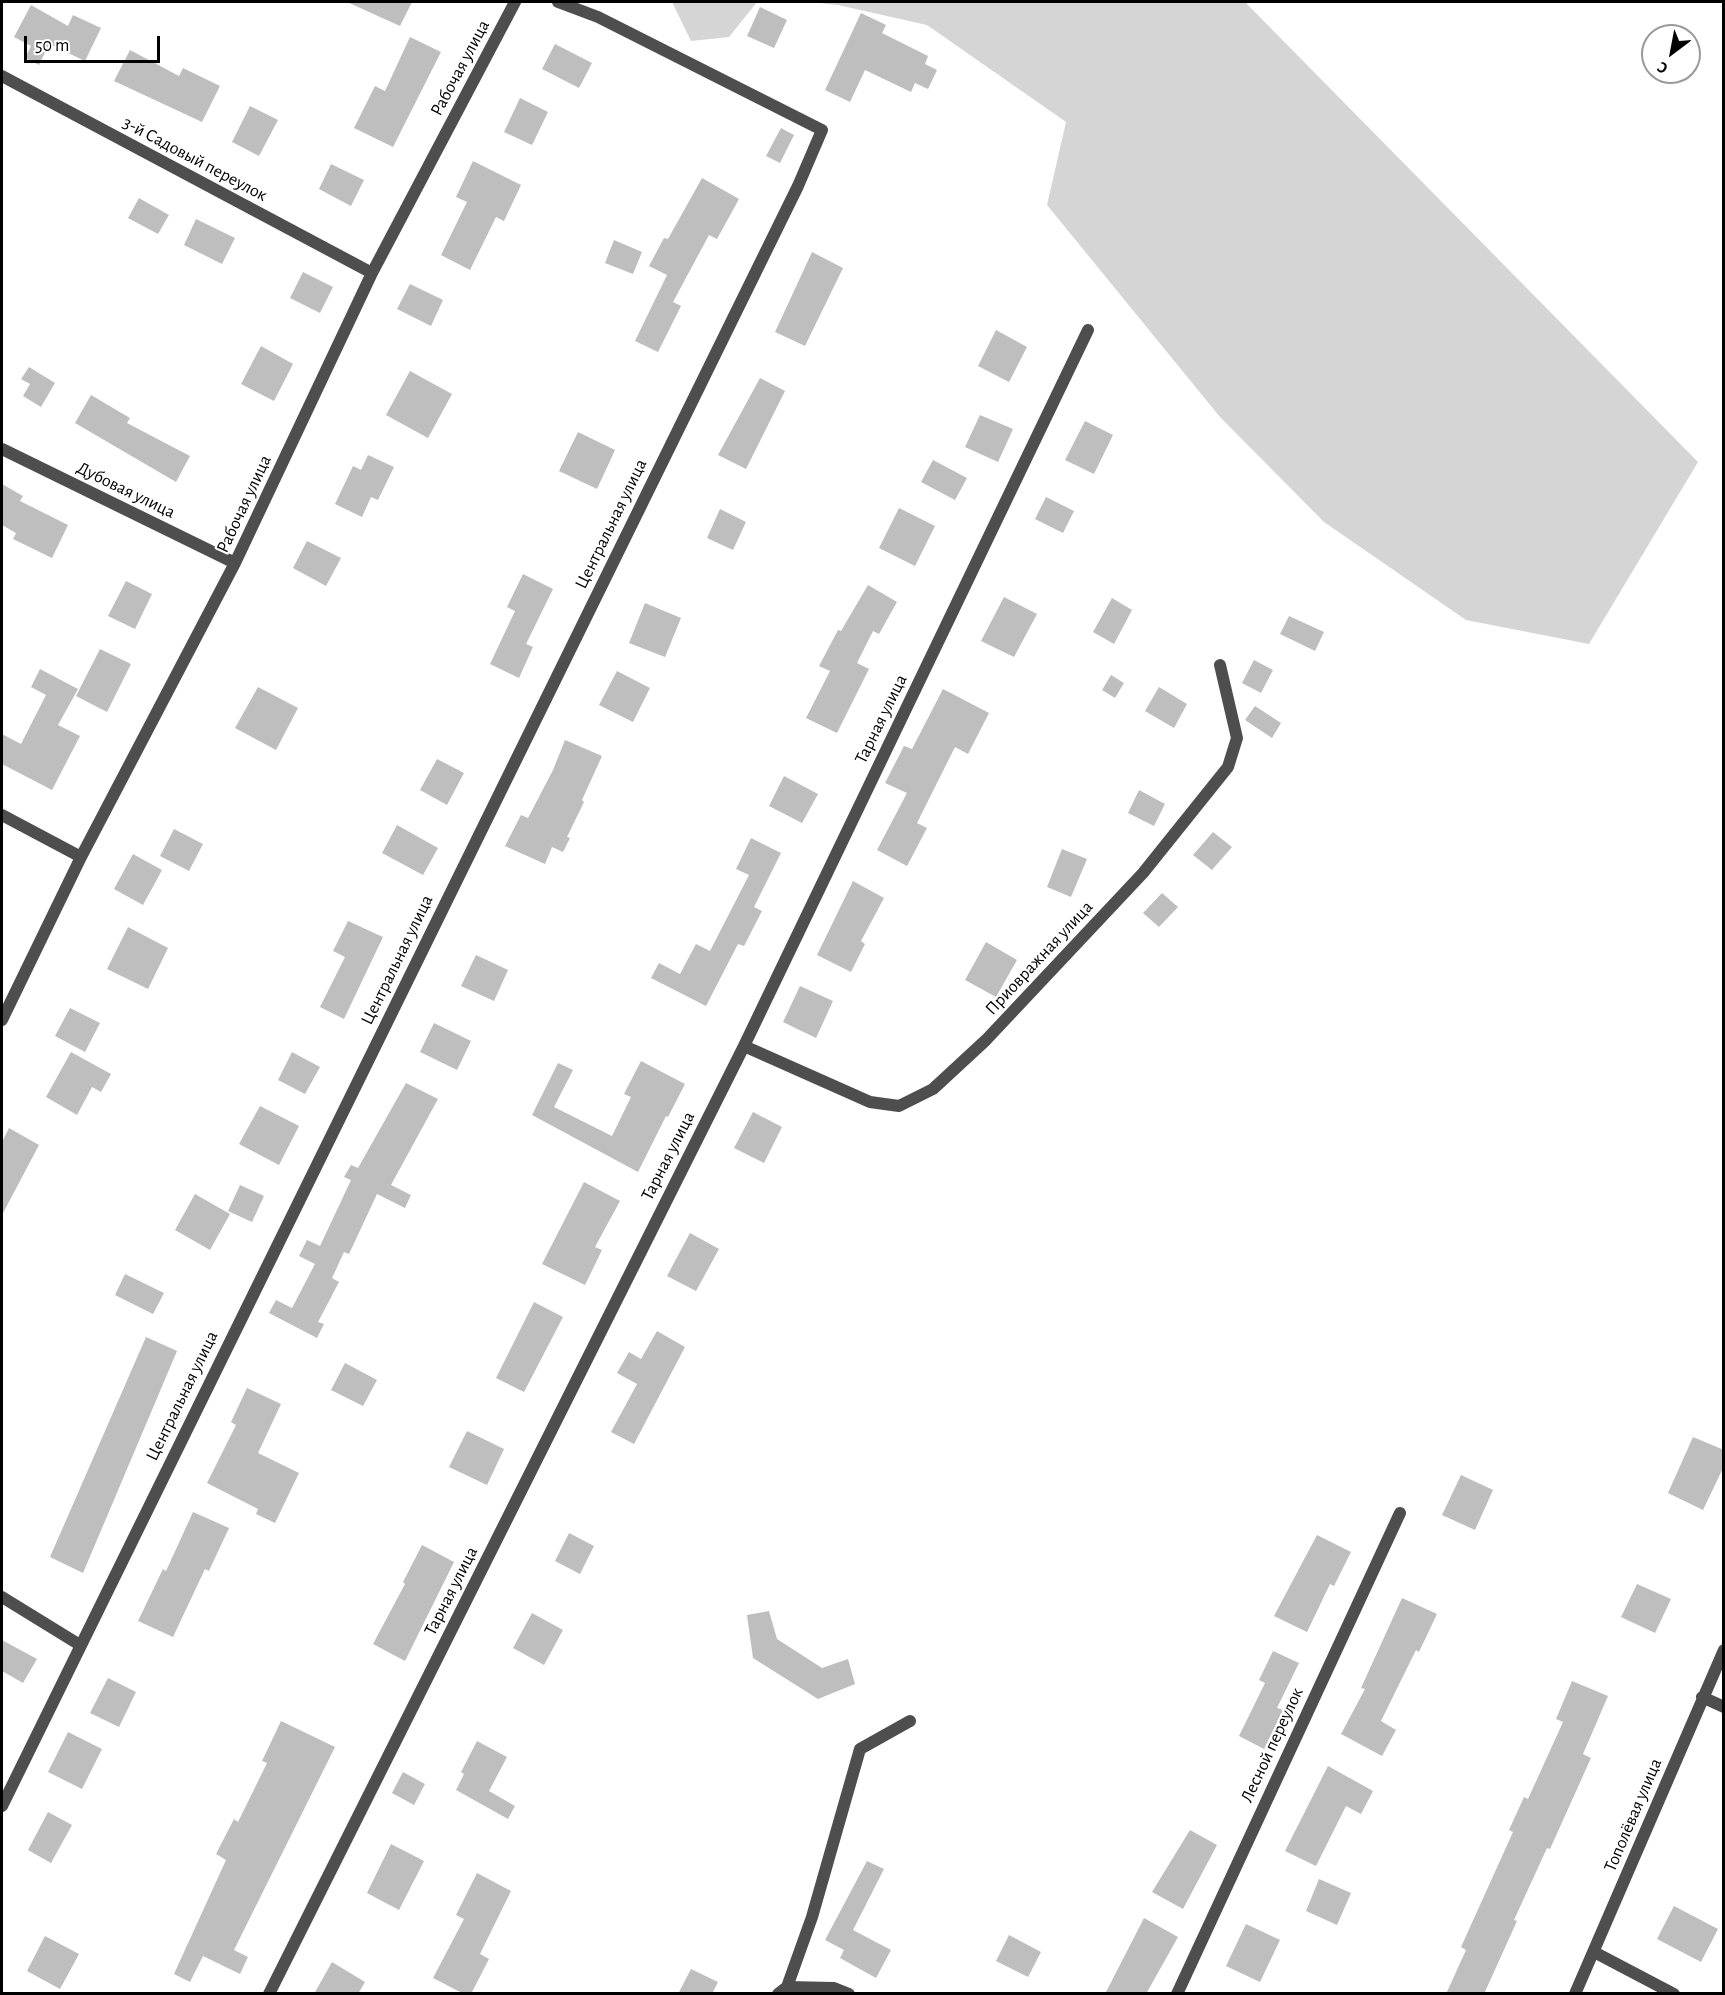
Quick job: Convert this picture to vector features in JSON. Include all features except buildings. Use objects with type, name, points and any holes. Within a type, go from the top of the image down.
[{"type":"street","name":"Рабочая улица","points":[[2,1020],[81,857],[236,564],[372,273],[515,2]]},
{"type":"street","name":"Центральная улица","points":[[2,1806],[798,186],[822,130],[598,17],[558,2]]},
{"type":"street","name":"3-й Садовый переулок","points":[[2,76],[372,273]]},
{"type":"street","name":"Тарная улица","points":[[269,1994],[744,1046],[1088,330]]},
{"type":"street","name":"Дубовая улица","points":[[2,449],[236,564]]},
{"type":"street","name":"Приовражная улица","points":[[744,1046],[870,1102],[899,1106],[933,1089],[986,1040],[1143,873],[1228,767],[1237,738],[1220,666]]},
{"type":"street","points":[[2,815],[81,857]]},
{"type":"street","name":"Лесной переулок","points":[[1176,1994],[1400,1513]]},
{"type":"street","points":[[2,1597],[80,1645]]},
{"type":"street","name":"Тополёвая улица","points":[[1575,1994],[1702,1696],[1724,1650]]},
{"type":"street","points":[[1702,1696],[1724,1707]]},
{"type":"street","points":[[849,1994],[834,1988],[783,1990],[812,1917],[860,1749],[910,1721]]},
{"type":"street","points":[[1594,1952],[1674,1994]]},
{"type":"shaded area","points":[[672,2],[757,2],[729,37],[691,41]]},
{"type":"shaded area","points":[[811,2],[1245,2],[1698,462],[1589,644],[1466,620],[1324,522],[1220,417],[1047,205],[1066,122],[927,25],[838,5]]}]
